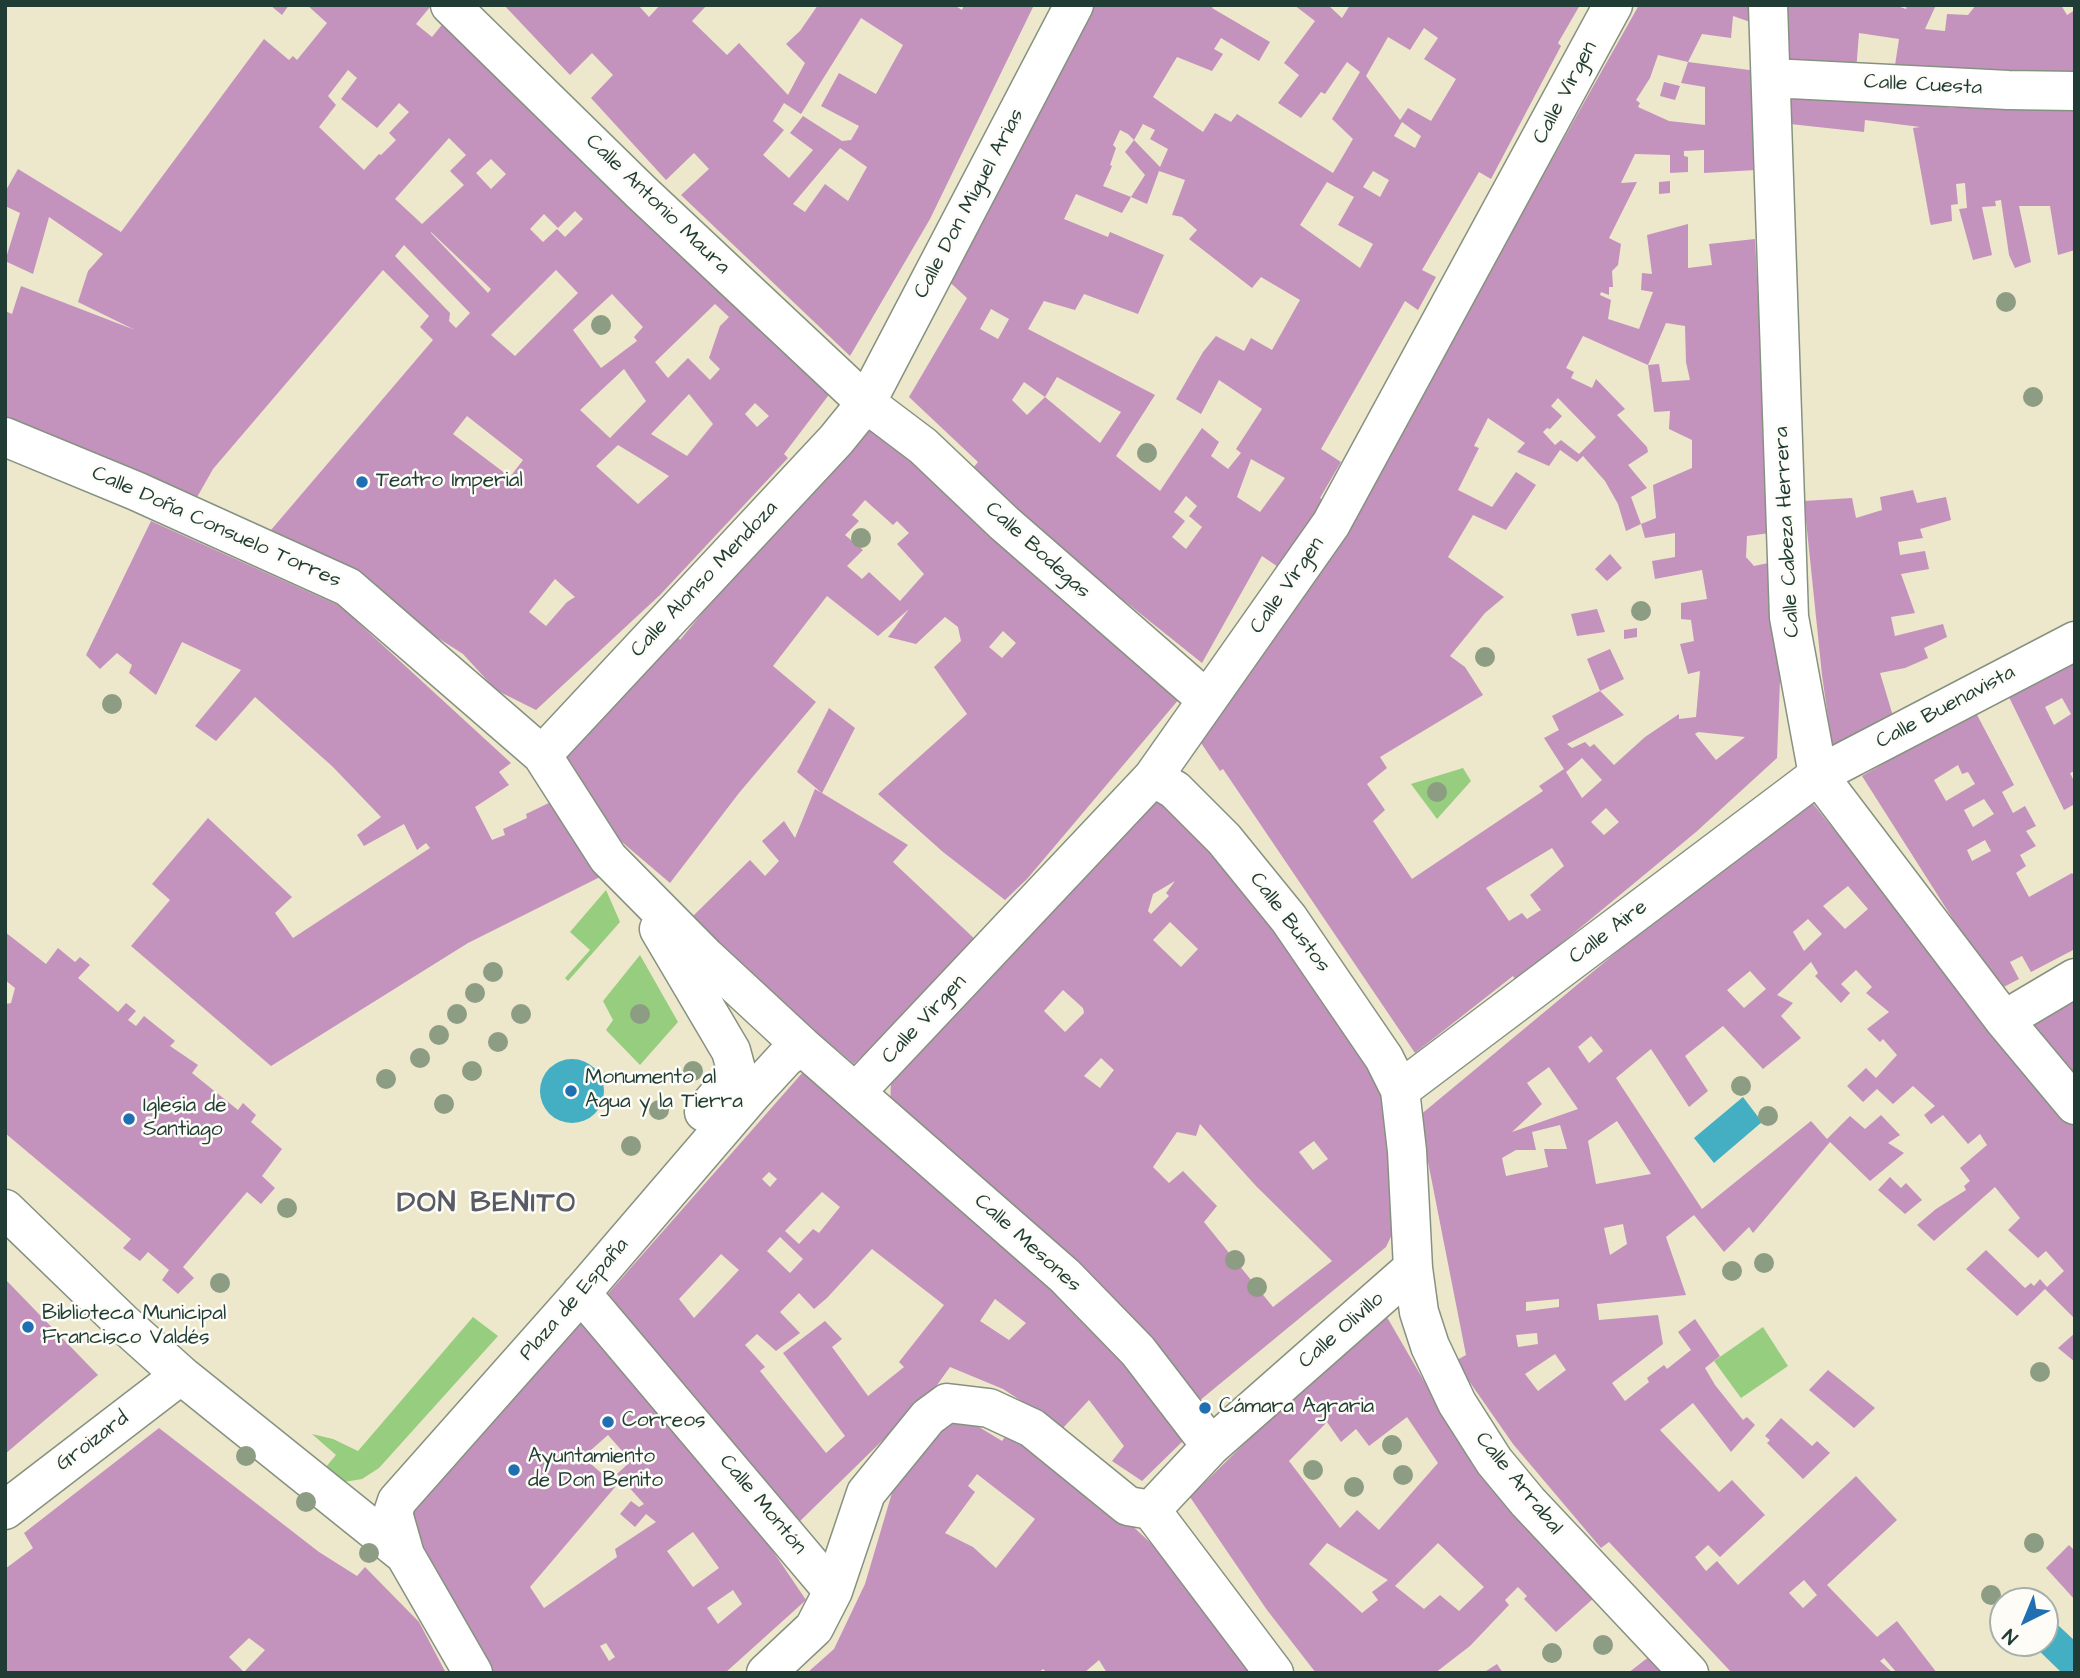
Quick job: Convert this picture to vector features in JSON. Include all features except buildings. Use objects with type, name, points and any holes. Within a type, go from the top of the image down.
[{"type":"street","name":"Calle Antonio Maura","points":[[450,5],[641,191],[866,403]]},
{"type":"street","name":"Calle Don Miguel Arias","points":[[866,403],[1074,5]]},
{"type":"street","name":"Calle Virgen","points":[[856,1092],[1153,777],[1332,524],[1613,5]]},
{"type":"street","name":"Calle Cabeza Herrera","points":[[1768,5],[1789,617],[1818,775],[2004,1020],[2075,1105]]},
{"type":"street","name":"Calle Cuesta","points":[[1771,78],[2007,90],[2075,90]]},
{"type":"street","name":"Calle Bodegas","points":[[866,403],[923,446],[1004,523],[1207,700]]},
{"type":"street","name":"Calle Alonso Mendoza","points":[[542,755],[836,440],[866,403]]},
{"type":"street","name":"Calle Doña Consuelo Torres","points":[[5,437],[136,491],[348,587],[542,755],[619,869]]},
{"type":"street","name":"Calle Buenavista","points":[[1818,775],[2075,641]]},
{"type":"street","name":"Calle Aire","points":[[1400,1090],[1818,775]]},
{"type":"street","name":"Calle Bustos","points":[[1153,777],[1175,790],[1224,839],[1289,919],[1384,1058],[1400,1090]]},
{"type":"street","points":[[619,869],[693,944],[812,1054]]},
{"type":"street","points":[[619,869],[731,1051],[737,1073],[624,1204]]},
{"type":"street","points":[[693,944],[744,1032],[756,1068],[752,1094]]},
{"type":"street","points":[[2004,1020],[2075,978]]},
{"type":"street","name":"Calle Mesones","points":[[812,1054],[1065,1276],[1138,1351],[1211,1446]]},
{"type":"street","name":"Plaza de España","points":[[396,1505],[786,1056],[812,1054]]},
{"type":"street","name":"Calle Arrabal","points":[[1400,1090],[1407,1151],[1413,1268],[1419,1312],[1430,1346],[1457,1403],[1494,1461],[1528,1502],[1689,1673]]},
{"type":"street","points":[[5,1209],[181,1375],[405,1555]]},
{"type":"street","name":"Calle Olivillo","points":[[1151,1510],[1211,1446],[1413,1268]]},
{"type":"street","name":"Calle Montón","points":[[581,1293],[833,1591]]},
{"type":"street","points":[[345,1506],[374,1494],[401,1469],[493,1361]]},
{"type":"street","name":"Groizard","points":[[5,1510],[181,1375]]},
{"type":"street","points":[[766,1673],[814,1628],[833,1591],[866,1493],[928,1417],[947,1403],[989,1408],[1032,1428],[1128,1506],[1151,1510],[1274,1673]]},
{"type":"street","points":[[345,1506],[396,1505],[393,1513],[405,1555],[473,1673]]},
{"type":"green space","points":[[1463,768],[1471,781],[1437,819],[1411,784]]},
{"type":"green space","points":[[606,890],[620,922],[568,981],[565,978],[590,950],[570,932]]},
{"type":"green space","points":[[640,955],[678,1022],[640,1065],[606,1030],[613,1020],[603,1001]]},
{"type":"green space","points":[[473,1317],[498,1336],[379,1468],[362,1479],[332,1484],[320,1474],[336,1455],[312,1434],[333,1439],[358,1451]]},
{"type":"green space","points":[[1763,1327],[1788,1366],[1741,1398],[1714,1361]]},
{"type":"water","points":[[572,1059],[590,1065],[598,1073],[604,1091],[598,1109],[590,1117],[572,1123],[554,1117],[546,1109],[540,1091],[546,1073],[554,1065]]},
{"type":"water","points":[[1743,1097],[1762,1122],[1714,1163],[1694,1138]]},
{"type":"water","points":[[2059,1626],[2075,1641],[2075,1668],[2070,1673],[2062,1673],[2045,1657],[2059,1657]]},
{"type":"place","name":"Teatro Imperial","points":[[362,482]]},
{"type":"place","name":"Monumento al Agua y la Tierra","points":[[571,1091]]},
{"type":"place","name":"Iglesia de Santiago","points":[[129,1119]]},
{"type":"place","name":"Biblioteca Municipal Francisco Valdés","points":[[28,1327]]},
{"type":"place","name":"Cámara Agraria","points":[[1205,1408]]},
{"type":"place","name":"Correos","points":[[608,1422]]},
{"type":"place","name":"Ayuntamiento de Don Benito","points":[[514,1470]]},
{"type":"district","name":"DON BENITO","points":[[487,1205]]}]
